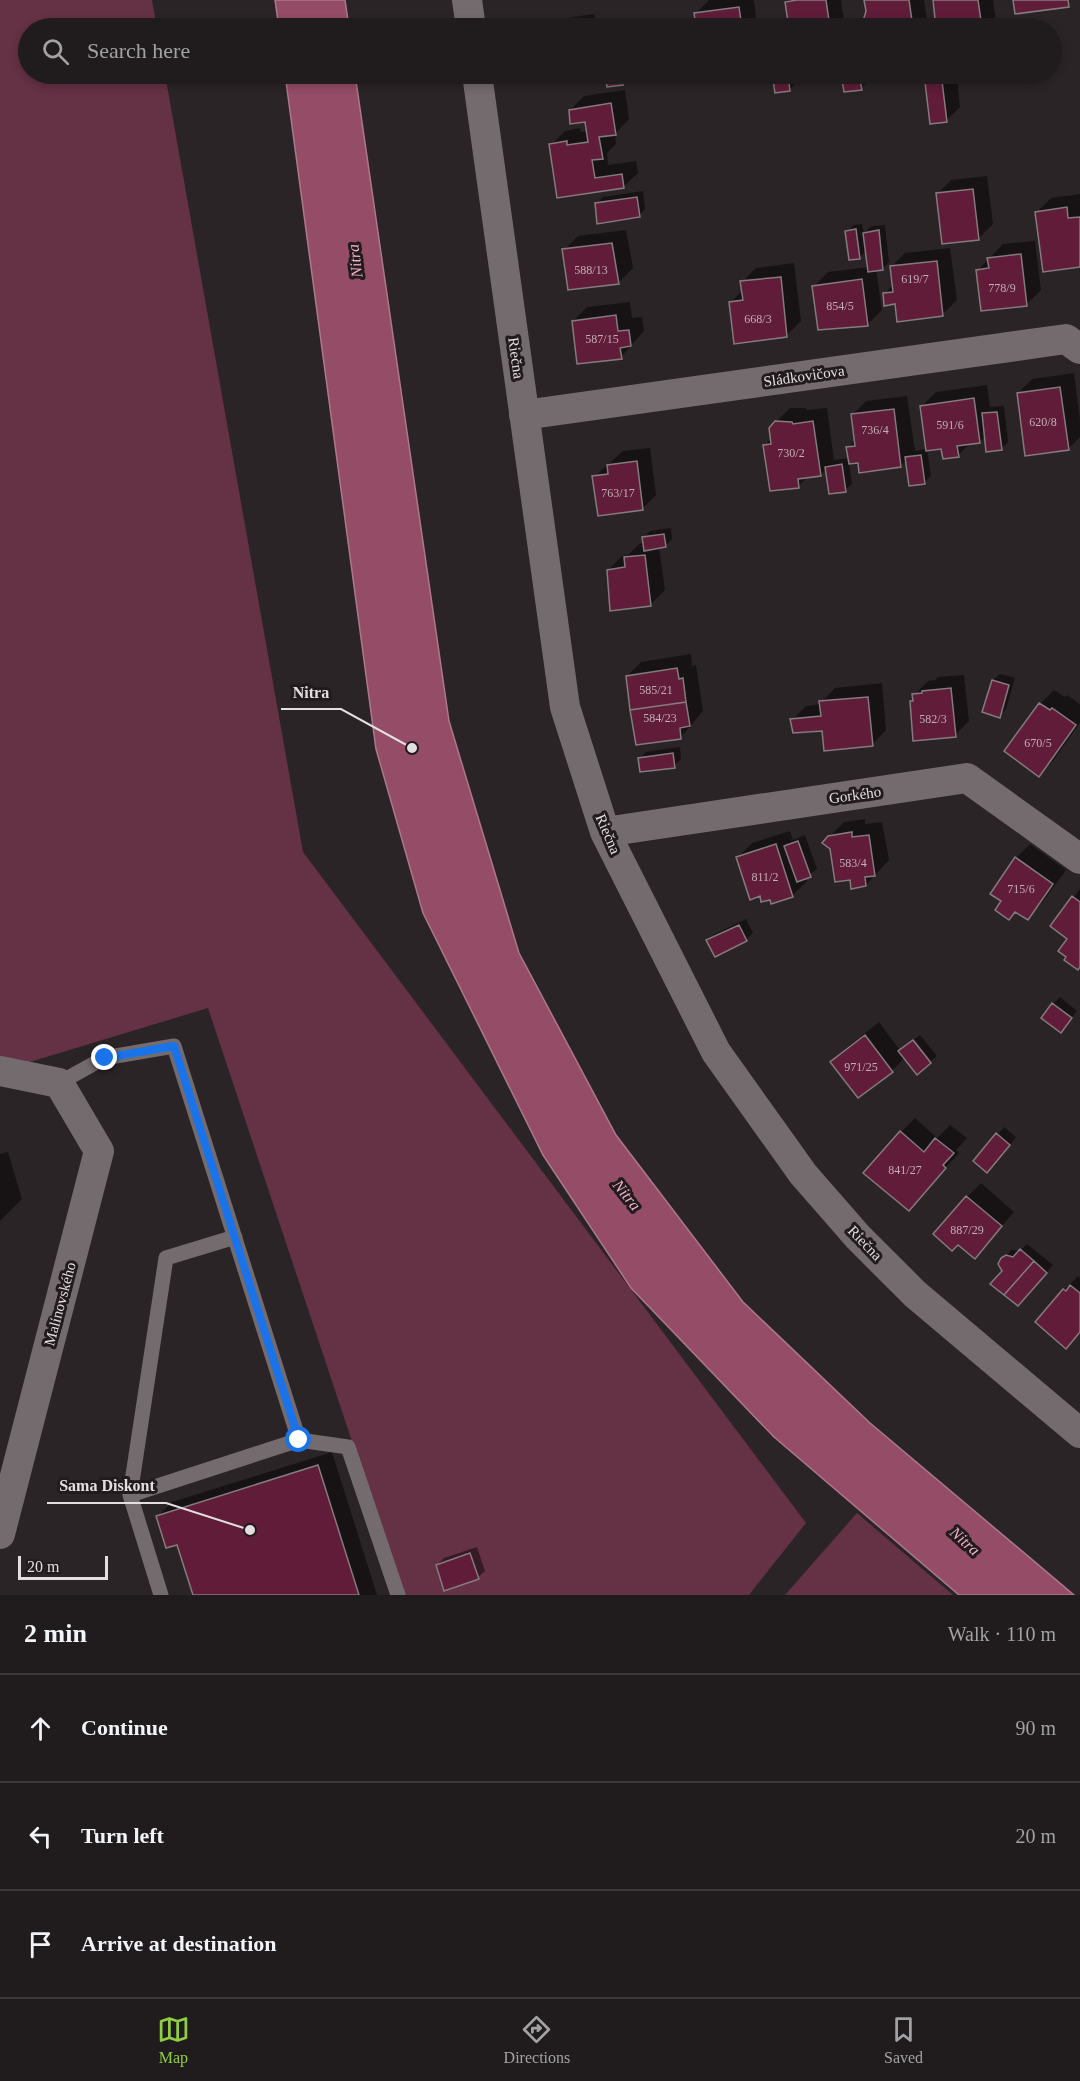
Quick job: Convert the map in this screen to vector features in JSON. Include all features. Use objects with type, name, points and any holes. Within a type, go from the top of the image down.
[{"type":"street","points":[[467,0],[470,18]]},
{"type":"street","name":"Riečna","points":[[478,84],[565,707],[605,832],[716,1052],[803,1174],[858,1237],[915,1294],[1080,1433]]},
{"type":"street","name":"Sládkovičova","points":[[524,415],[1066,339],[1080,349]]},
{"type":"street","name":"Gorkého","points":[[605,832],[967,778],[1080,859]]},
{"type":"street","points":[[0,1071],[59,1083]]},
{"type":"street","name":"Malinovského","points":[[0,1534],[99,1151],[59,1083]]},
{"type":"lane","points":[[59,1083],[105,1058],[174,1046],[299,1440]]},
{"type":"lane","points":[[161,1595],[130,1495],[166,1258],[235,1237]]},
{"type":"lane","points":[[130,1495],[299,1440],[348,1447],[398,1595]]},
{"type":"shaded area","points":[[0,0],[152,0],[155,18],[18,18],[18,84],[167,84],[303,852],[806,1523],[749,1595],[403,1595],[208,1008],[0,1071]]},
{"type":"shaded area","points":[[857,1513],[953,1595],[785,1595]]},
{"type":"water","points":[[275,0],[345,0],[348,18],[278,18]]},
{"type":"water","points":[[286,84],[356,84],[449,721],[519,953],[616,1135],[743,1302],[870,1423],[1074,1595],[959,1595],[774,1437],[631,1288],[543,1155],[423,913],[376,749]]},
{"type":"building","points":[[826,0],[829,18],[787,18],[785,2]]},
{"type":"building","points":[[864,0],[909,0],[912,18],[864,18],[866,11]]},
{"type":"building","points":[[933,0],[978,0],[981,18],[935,18]]},
{"type":"building","points":[[1013,0],[1068,0],[1069,7],[1015,14]]},
{"type":"building","points":[[739,7],[741,18],[695,18],[694,13]]},
{"type":"building","points":[[607,84],[623,85],[607,87]]},
{"type":"building","points":[[774,84],[789,84],[790,91],[775,93]]},
{"type":"building","points":[[843,84],[861,84],[862,90],[844,92]]},
{"type":"building","points":[[925,84],[942,84],[947,122],[930,124]]},
{"type":"building","points":[[611,103],[616,135],[599,137],[603,159],[592,160],[595,178],[622,174],[624,188],[557,198],[549,144],[567,141],[567,145],[588,142],[585,122],[570,124],[569,110]]},
{"type":"building","points":[[973,189],[979,240],[942,244],[936,193]]},
{"type":"building","points":[[637,197],[640,217],[597,224],[595,203]]},
{"type":"building","points":[[1067,207],[1068,218],[1080,217],[1080,267],[1043,272],[1035,212]]},
{"type":"building","points":[[856,229],[860,259],[849,260],[845,231]]},
{"type":"building","points":[[879,230],[883,270],[868,272],[863,233]]},
{"type":"building","points":[[612,243],[619,284],[568,290],[562,249]]},
{"type":"building","points":[[1021,254],[1027,306],[981,311],[976,270],[989,268],[987,258]]},
{"type":"building","points":[[937,261],[943,316],[897,322],[895,304],[884,306],[883,293],[893,292],[890,266]]},
{"type":"building","points":[[781,277],[787,337],[734,344],[729,302],[743,300],[740,281]]},
{"type":"building","points":[[862,279],[868,326],[818,330],[812,286]]},
{"type":"building","points":[[616,315],[618,331],[629,330],[631,346],[620,348],[622,359],[577,364],[572,321]]},
{"type":"building","points":[[1060,387],[1069,450],[1025,456],[1017,393]]},
{"type":"building","points":[[974,398],[980,443],[957,446],[959,457],[943,459],[941,449],[926,451],[920,406]]},
{"type":"building","points":[[894,409],[901,467],[859,473],[858,463],[849,464],[846,447],[855,446],[851,414]]},
{"type":"building","points":[[997,412],[1002,450],[986,452],[982,413]]},
{"type":"building","points":[[775,421],[792,422],[793,424],[813,421],[821,476],[798,479],[799,488],[770,491],[763,445],[771,444],[769,428]]},
{"type":"building","points":[[921,455],[925,484],[909,486],[905,457]]},
{"type":"building","points":[[637,461],[643,510],[598,516],[592,476],[608,474],[607,465]]},
{"type":"building","points":[[842,464],[846,492],[829,494],[825,467]]},
{"type":"building","points":[[664,534],[666,547],[644,551],[642,537]]},
{"type":"building","points":[[645,555],[651,606],[610,611],[607,570],[625,567],[624,557]]},
{"type":"building","points":[[677,668],[679,679],[683,678],[686,702],[630,710],[626,676]]},
{"type":"building","points":[[992,680],[1009,685],[1000,718],[982,712]]},
{"type":"building","points":[[951,688],[956,737],[913,741],[910,701],[913,701],[912,694]]},
{"type":"building","points":[[868,697],[873,746],[824,751],[822,731],[793,733],[790,719],[821,716],[819,701]]},
{"type":"building","points":[[686,702],[690,726],[680,728],[681,739],[636,745],[630,710]]},
{"type":"building","points":[[1039,703],[1050,710],[1052,708],[1076,725],[1039,777],[1004,751]]},
{"type":"building","points":[[673,753],[675,768],[640,772],[638,758]]},
{"type":"building","points":[[852,832],[852,837],[869,835],[875,876],[865,877],[866,886],[851,889],[850,880],[835,882],[830,849],[822,843],[828,836]]},
{"type":"building","points":[[798,841],[811,877],[797,882],[784,846]]},
{"type":"building","points":[[776,844],[793,897],[771,904],[770,900],[761,902],[760,896],[750,900],[736,857]]},
{"type":"building","points":[[1015,857],[1053,884],[1028,920],[1015,912],[1009,920],[995,910],[1001,901],[990,894]]},
{"type":"building","points":[[1072,896],[1080,902],[1080,967],[1078,970],[1064,960],[1066,957],[1058,951],[1067,939],[1050,926]]},
{"type":"building","points":[[739,925],[747,941],[715,957],[706,940]]},
{"type":"building","points":[[1052,1003],[1072,1018],[1061,1033],[1041,1018]]},
{"type":"building","points":[[865,1035],[893,1072],[858,1098],[830,1062]]},
{"type":"building","points":[[913,1040],[931,1063],[917,1075],[898,1051]]},
{"type":"building","points":[[900,1131],[924,1152],[935,1138],[954,1153],[943,1165],[946,1168],[909,1211],[863,1173]]},
{"type":"building","points":[[996,1133],[1010,1145],[987,1173],[973,1161]]},
{"type":"building","points":[[966,1196],[1002,1226],[975,1259],[958,1245],[952,1251],[933,1234]]},
{"type":"building","points":[[1020,1249],[1034,1261],[1004,1295],[990,1284],[1002,1271],[998,1264],[1001,1258],[1006,1255],[1013,1257]]},
{"type":"building","points":[[1034,1261],[1047,1273],[1018,1306],[1004,1295]]},
{"type":"building","points":[[1070,1285],[1080,1293],[1080,1332],[1066,1349],[1035,1322],[1063,1289],[1066,1291]]},
{"type":"building","points":[[318,1465],[359,1595],[193,1595],[177,1545],[166,1548],[156,1516]]},
{"type":"building","points":[[470,1553],[479,1579],[444,1591],[436,1565]]},
{"type":"place","name":"Nitra","points":[[412,748]]},
{"type":"place","name":"Sama Diskont","points":[[250,1530]]},
{"type":"route","points":[[105,1058],[174,1046],[299,1440]]}]
